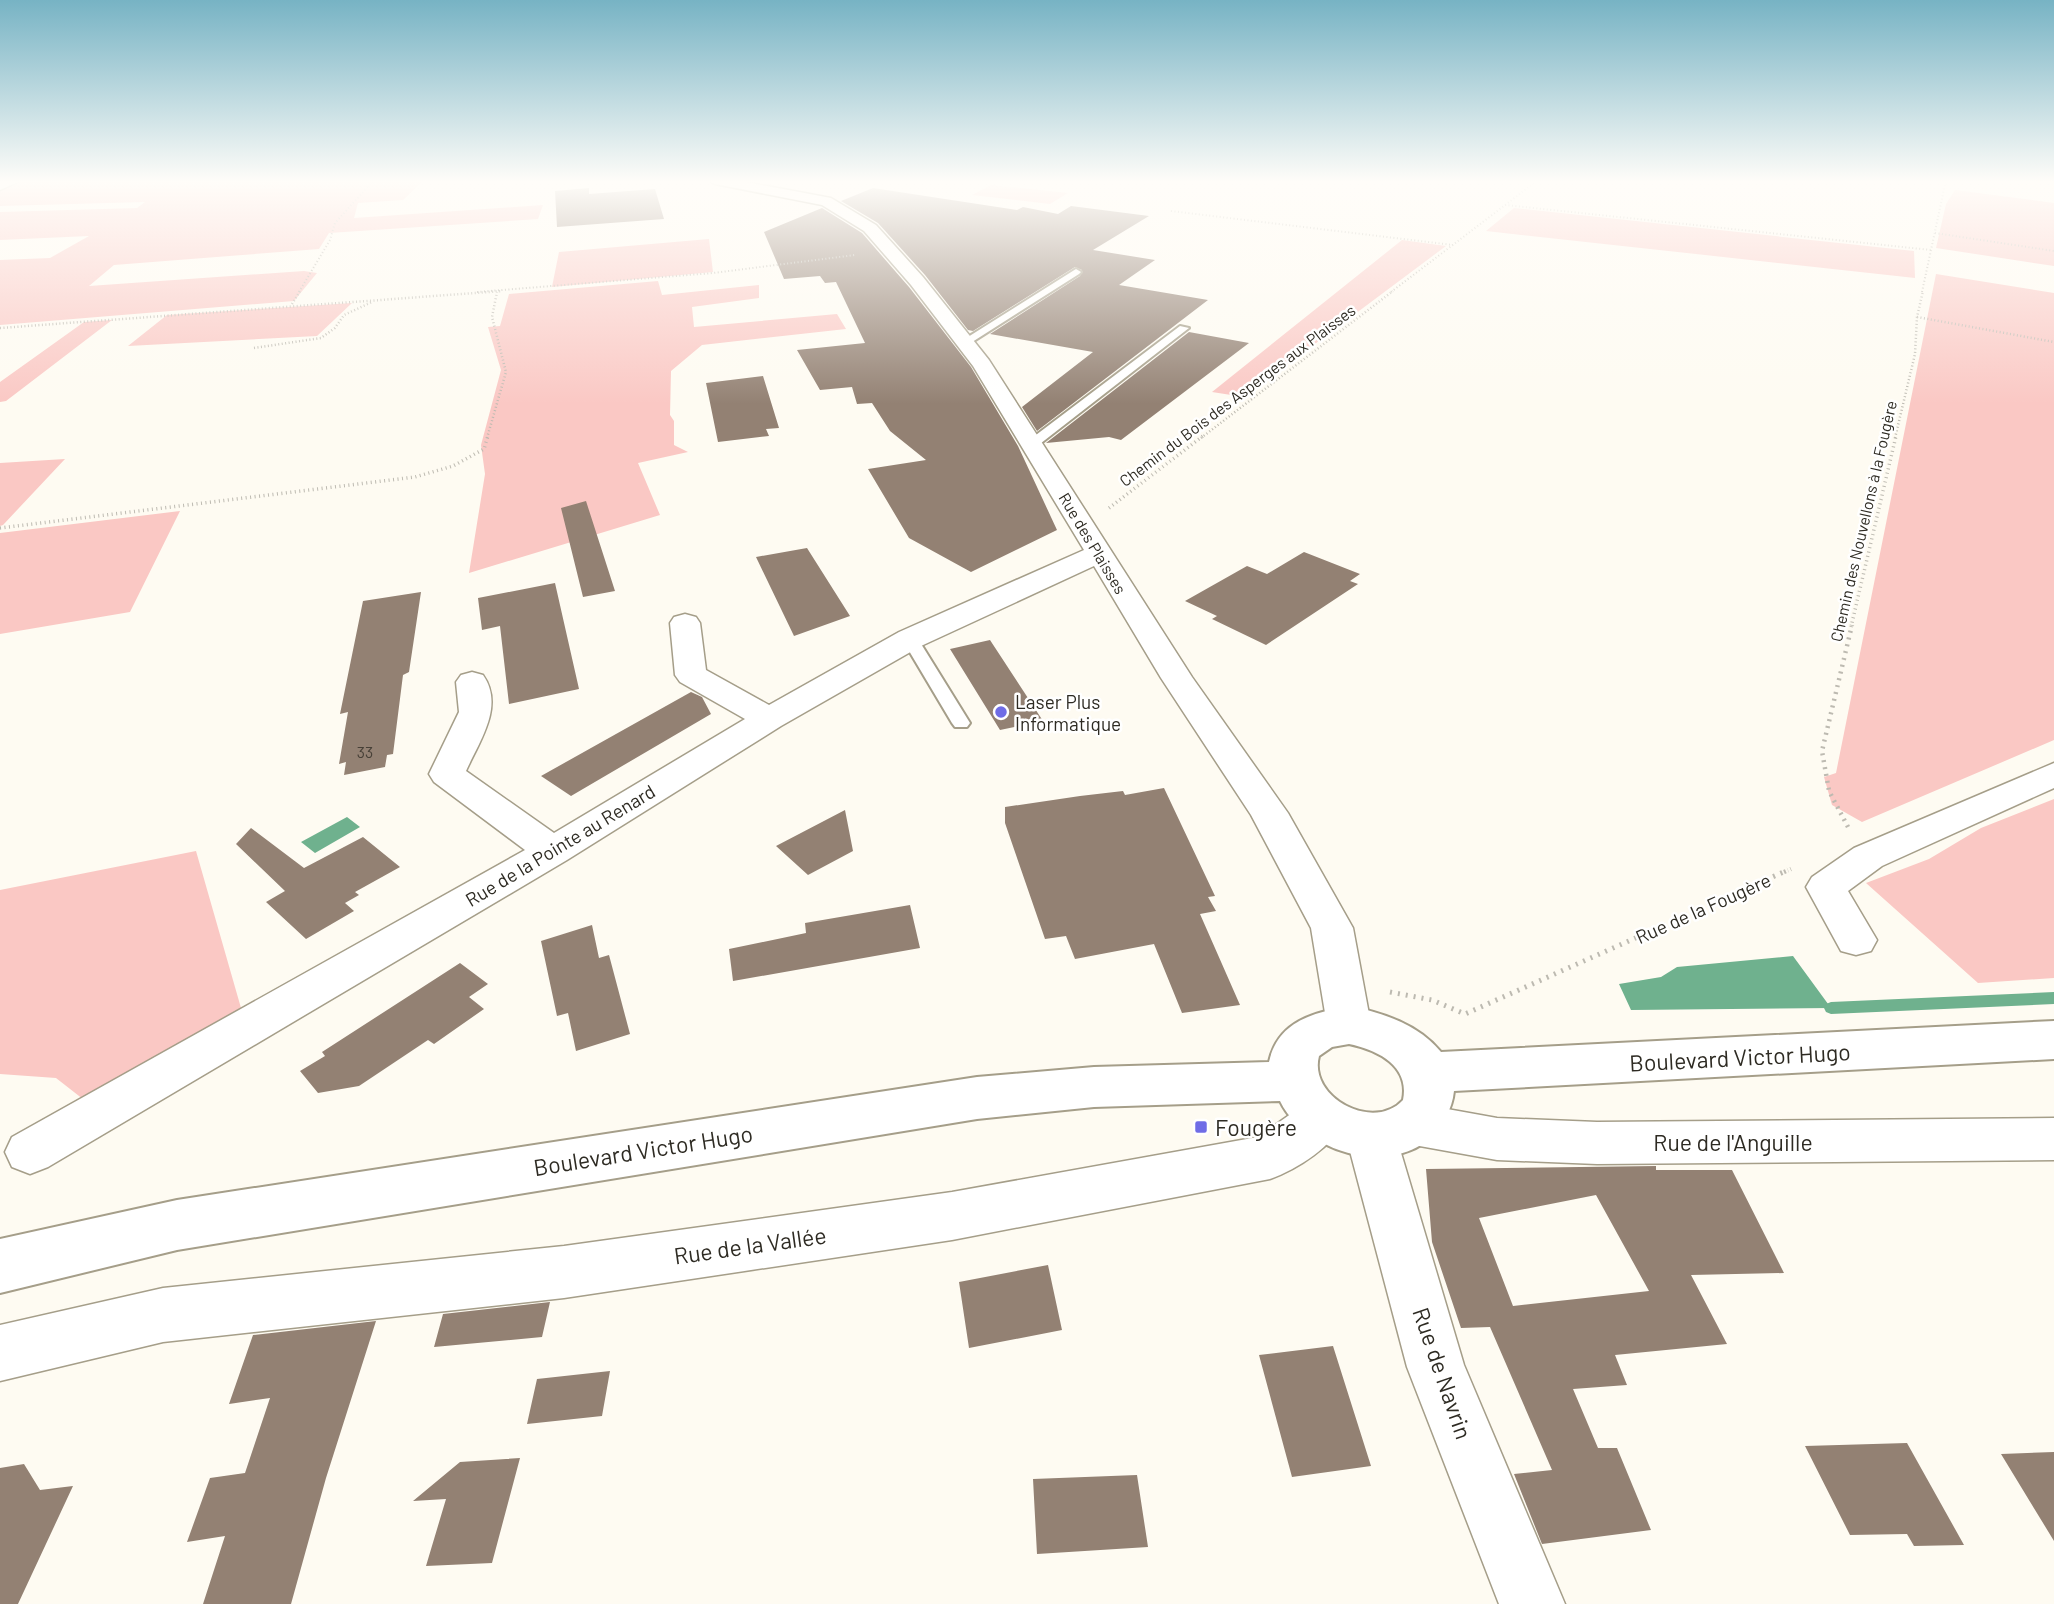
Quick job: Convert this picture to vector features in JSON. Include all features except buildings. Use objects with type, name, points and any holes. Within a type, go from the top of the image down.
[{"type":"main road","points":[[1347,1011],[1368,1028],[1403,1045],[1417,1058],[1426,1073],[1430,1092],[1425,1110],[1350,1115],[1292,1065],[1304,1040],[1331,1026],[1347,1011]]},
{"type":"main road","name":"Boulevard Victor Hugo","points":[[1426,1073],[2054,1040]]},
{"type":"main road","name":"Boulevard Victor Hugo","points":[[0,1266],[177,1224],[977,1098],[1094,1087],[1248,1084],[1350,1115]]},
{"type":"street","name":"Rue des Plaisses","points":[[896,255],[982,364],[1177,678],[1269,813],[1332,929],[1347,1011]]},
{"type":"street","name":"Rue de la Pointe au Renard","points":[[30,1152],[554,851],[768,719],[910,639],[1098,554]]},
{"type":"street","points":[[685,623],[691,675],[768,719]]},
{"type":"street","points":[[472,682],[476,712],[447,774],[554,851]]},
{"type":"street","points":[[1856,940],[1826,887],[1868,857],[2054,774]]},
{"type":"street","name":"Rue de l'Anguille","points":[[1350,1115],[1497,1139],[1597,1143],[2054,1139]]},
{"type":"street","name":"Rue de la Vallée","points":[[163,1315],[564,1272],[952,1216],[1270,1157],[1350,1115]]},
{"type":"street","name":"Rue de Navrin","points":[[1350,1115],[1436,1367],[1532,1604]]},
{"type":"street","points":[[0,1353],[163,1315]]},
{"type":"lane","points":[[965,342],[1076,272]]},
{"type":"lane","points":[[1032,444],[1184,328]]},
{"type":"lane","points":[[910,639],[961,723]]},
{"type":"path","points":[[292,304],[321,255]]},
{"type":"path","points":[[0,328],[710,274],[849,255]]},
{"type":"path","name":"Chemin du Bois des Asperges aux Plaisses","points":[[1079,519],[1108,509],[1441,255]]},
{"type":"path","name":"Chemin des Nouvellons à la Fougère","points":[[1868,857],[1832,805],[1824,777],[1822,751],[1914,354],[1917,317],[1930,255]]},
{"type":"path","points":[[0,528],[415,477],[453,466],[484,450],[506,372],[492,317],[497,292]]},
{"type":"path","points":[[254,348],[321,338],[335,328],[344,315],[359,306],[383,299]]},
{"type":"path","points":[[1917,317],[2054,342]]},
{"type":"path","name":"Rue de la Fougère","points":[[1347,1011],[1394,992],[1433,1000],[1465,1014],[1794,868]]},
{"type":"shaded area","points":[[56,255],[244,255],[114,265],[89,286],[304,271],[317,273],[294,301],[0,325],[0,260],[50,258]]},
{"type":"shaded area","points":[[558,255],[711,255],[713,272],[552,287]]},
{"type":"shaded area","points":[[1383,255],[1434,255],[1244,397],[1212,392]]},
{"type":"shaded area","points":[[1704,255],[1914,255],[1915,278]]},
{"type":"shaded area","points":[[1981,255],[2054,255],[2054,266]]},
{"type":"shaded area","points":[[1936,274],[2054,293],[2054,740],[1862,822],[1832,805],[1824,777],[1836,773]]},
{"type":"shaded area","points":[[658,281],[662,295],[759,285],[759,298],[692,307],[694,327],[837,314],[846,329],[702,345],[671,371],[670,415],[674,421],[674,445],[688,452],[638,463],[660,515],[469,573],[485,474],[481,445],[501,370],[488,327],[500,326],[509,294]]},
{"type":"shaded area","points":[[352,303],[317,336],[128,346],[167,315]]},
{"type":"shaded area","points":[[112,320],[6,401],[0,402],[0,382],[84,322]]},
{"type":"shaded area","points":[[65,459],[3,525],[0,526],[0,463]]},
{"type":"shaded area","points":[[180,511],[130,612],[0,634],[0,533]]},
{"type":"shaded area","points":[[2054,799],[2054,978],[1978,983],[1866,883],[1929,859],[1981,828]]},
{"type":"shaded area","points":[[347,817],[360,827],[315,853],[301,842]]},
{"type":"shaded area","points":[[196,851],[243,1015],[88,1103],[56,1078],[0,1074],[0,890]]},
{"type":"shaded area","points":[[1793,956],[1831,1008],[1631,1010],[1619,984],[1661,977],[1677,967]]},
{"type":"waterway","points":[[1831,1008],[2054,998]]},
{"type":"place","name":"Laser Plus Informatique","points":[[1001,712]]},
{"type":"place","name":"Fougère","points":[[1201,1127]]}]
